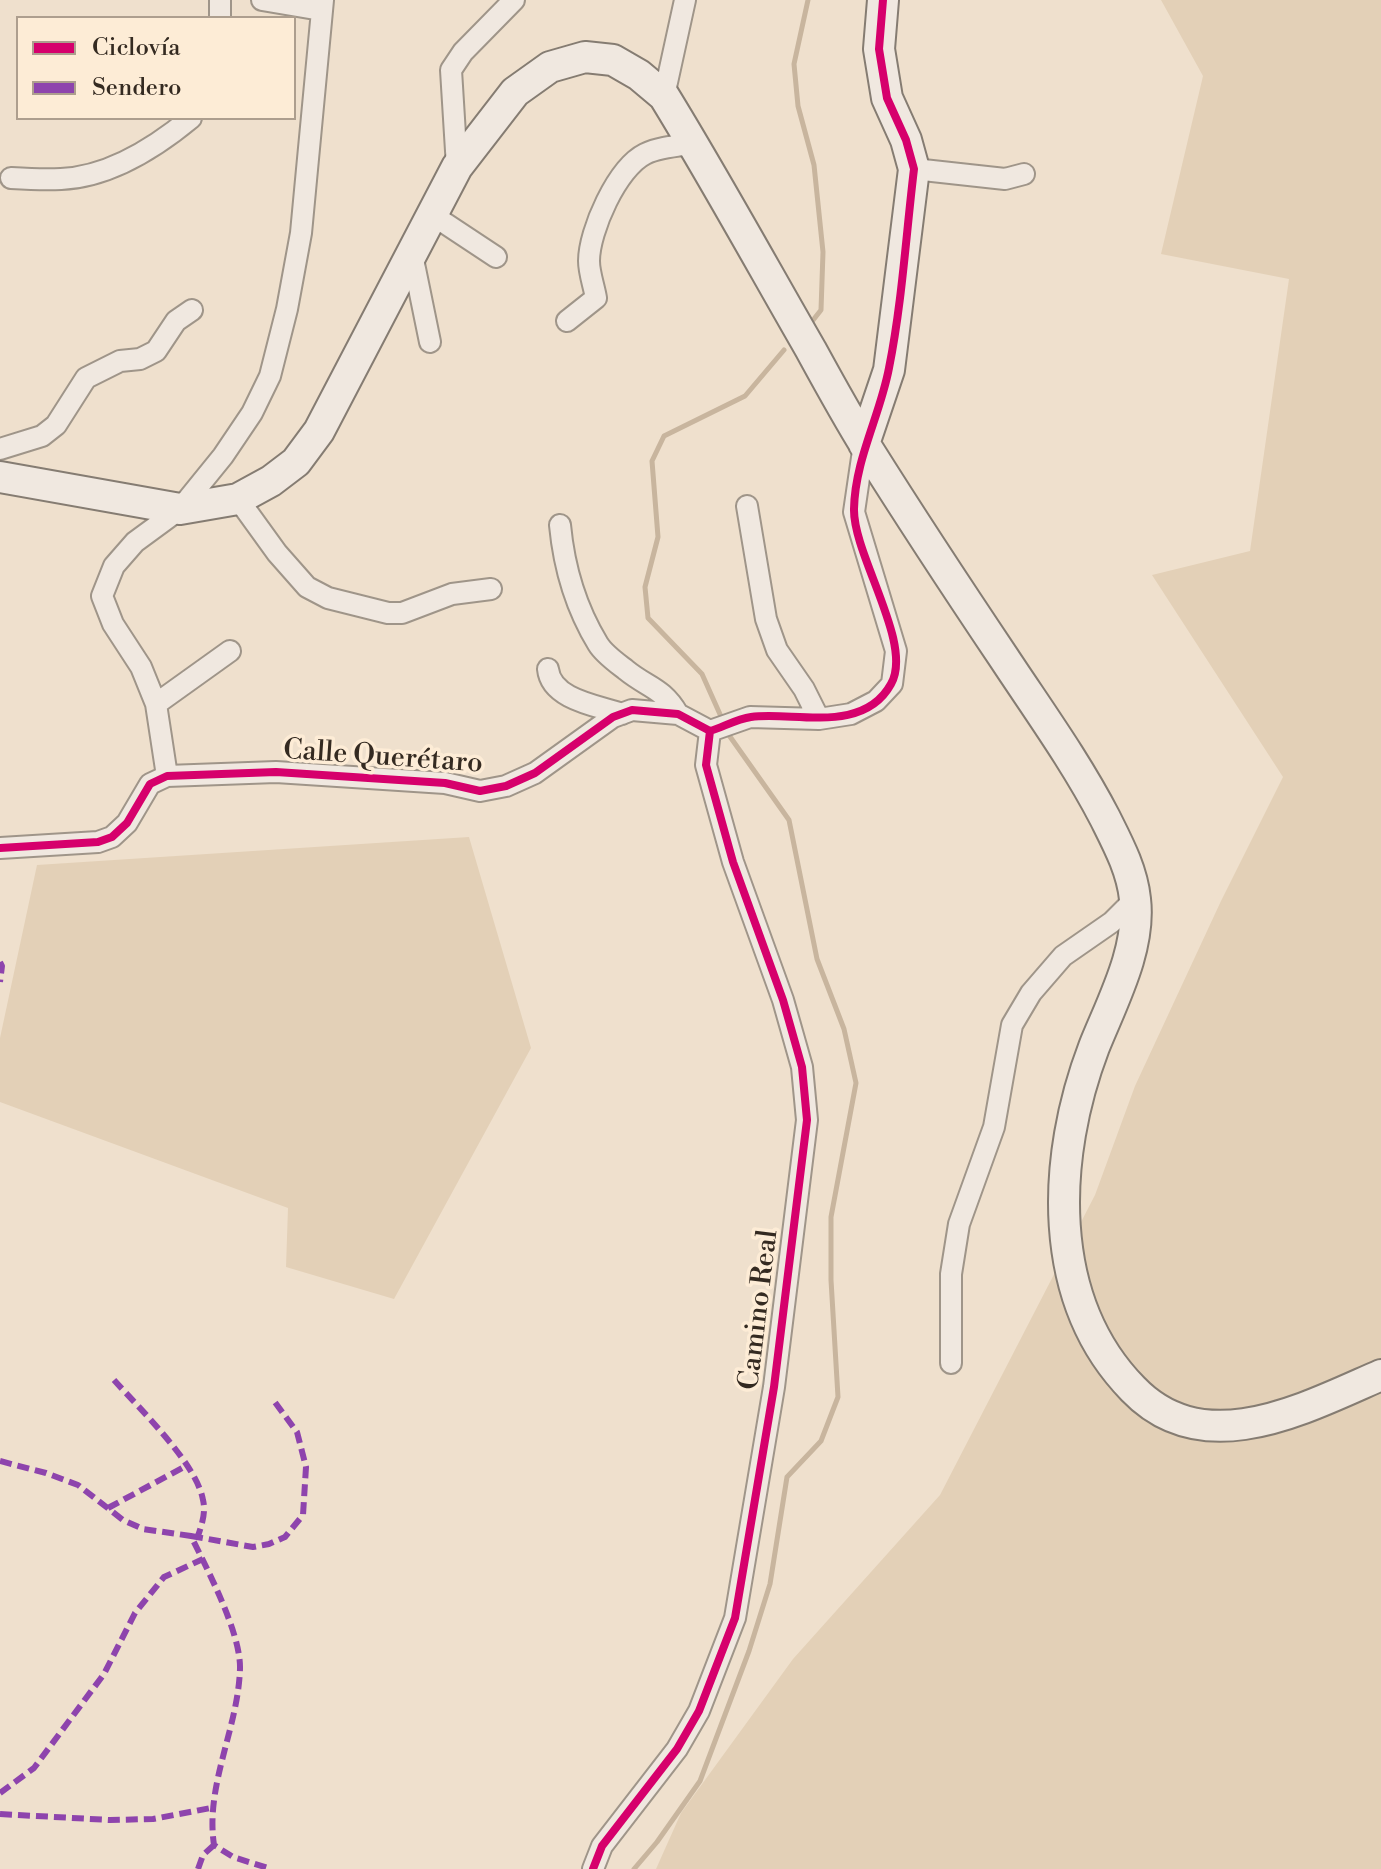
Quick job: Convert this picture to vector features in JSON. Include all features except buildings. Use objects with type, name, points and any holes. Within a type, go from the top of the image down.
[{"type":"main road","points":[[864,444],[889,370],[914,169],[906,140],[887,98],[879,49],[883,0]]},
{"type":"main road","points":[[0,477],[180,509],[238,499],[271,481],[296,462],[311,441],[457,167],[515,92],[550,67],[585,57],[613,60],[639,75],[664,96],[864,444],[1083,774],[1126,862],[1135,899],[1135,934],[1091,1054],[1070,1123],[1065,1163],[1065,1232],[1069,1262],[1081,1306],[1104,1352],[1134,1391],[1169,1416],[1205,1427],[1259,1423],[1319,1402],[1381,1375]]},
{"type":"street","points":[[0,848],[98,842],[112,837],[127,823],[150,784],[167,776],[156,704],[141,667],[113,624],[102,596],[114,566],[135,542],[180,509],[223,456],[252,413],[270,376],[287,309],[301,233],[322,5],[262,0]]},
{"type":"street","points":[[457,167],[451,70],[463,52],[514,0]]},
{"type":"street","points":[[664,96],[685,0]]},
{"type":"street","points":[[11,178],[63,179],[97,173],[160,142],[188,120]]},
{"type":"street","points":[[567,321],[596,298],[589,262],[594,236],[609,197],[631,165],[644,154],[693,144]]},
{"type":"street","points":[[914,169],[1005,179],[1024,174]]},
{"type":"street","points":[[431,214],[496,257]]},
{"type":"street","points":[[412,254],[430,342]]},
{"type":"street","points":[[0,449],[42,436],[56,425],[86,378],[120,361],[140,359],[156,351],[176,321],[192,310]]},
{"type":"street","points":[[710,731],[750,717],[819,719],[851,714],[876,701],[892,684],[896,651],[854,512],[864,444]]},
{"type":"street","points":[[238,499],[277,553],[307,587],[328,598],[388,613],[402,613],[452,594],[491,589]]},
{"type":"street","points":[[747,506],[766,619],[777,650],[804,689],[819,719]]},
{"type":"street","points":[[560,525],[563,562],[600,647],[629,672],[668,698],[678,714]]},
{"type":"street","points":[[156,704],[230,651]]},
{"type":"street","points":[[548,669],[548,675],[556,684],[580,704],[622,714]]},
{"type":"street","name":"Calle Querétaro","points":[[167,776],[276,772],[445,783],[480,791],[506,786],[535,773],[613,717],[632,710],[678,714],[710,731]]},
{"type":"street","name":"Camino Real","points":[[593,1869],[602,1846],[677,1749],[699,1711],[735,1618],[774,1387],[807,1120],[802,1067],[783,1000],[733,862],[706,765],[710,731]]},
{"type":"street","points":[[951,1363],[951,1274],[959,1224],[994,1127],[1012,1025],[1031,993],[1063,956],[1112,922],[1135,899]]},
{"type":"shaded area","points":[[1161,0],[1381,0],[1381,1869],[656,1869],[681,1813],[793,1659],[940,1495],[1095,1195],[1135,1086],[1283,777],[1152,575],[1250,551],[1289,279],[1161,254],[1203,76]]},
{"type":"shaded area","points":[[469,837],[531,1048],[394,1299],[286,1267],[288,1208],[0,1102],[0,1038],[37,865]]},
{"type":"waterway","points":[[808,0],[794,64],[798,106],[814,165],[823,252],[821,310],[810,324]]},
{"type":"waterway","points":[[723,721],[702,674],[648,618],[645,587],[658,537],[652,461],[664,436],[745,396],[784,350]]},
{"type":"waterway","points":[[634,1869],[700,1781],[749,1651],[770,1584],[787,1477],[821,1441],[838,1397],[831,1280],[831,1217],[856,1083],[844,1029],[817,959],[789,820],[726,731]]},
{"type":"marked path","points":[[0,962],[0,982]]},
{"type":"marked path","points":[[114,1380],[166,1437],[190,1470],[204,1504],[198,1536]]},
{"type":"marked path","points":[[191,1536],[253,1547],[285,1537],[303,1515],[306,1467],[297,1432],[274,1401]]},
{"type":"marked path","points":[[0,1461],[78,1485],[123,1520],[143,1529],[191,1536],[214,1583],[239,1654],[238,1691],[214,1801],[214,1845],[233,1857],[271,1869]]},
{"type":"marked path","points":[[108,1508],[186,1466]]},
{"type":"marked path","points":[[0,1793],[34,1768],[104,1674],[135,1613],[164,1577],[203,1559]]},
{"type":"marked path","points":[[0,1814],[110,1820],[153,1819],[211,1808]]},
{"type":"marked path","points":[[198,1869],[203,1855],[214,1845]]},
{"type":"cycle path","points":[[0,848],[98,842],[112,837],[127,823],[150,784],[167,776],[276,772],[445,783],[480,791],[506,786],[535,773],[613,717],[632,710],[678,714],[710,731],[751,717],[845,715],[863,710],[879,700],[891,684],[896,667],[895,646],[856,528],[855,491],[885,386],[893,343],[914,169],[906,140],[887,98],[879,49],[883,0]]},
{"type":"cycle path","points":[[593,1869],[602,1846],[677,1749],[699,1711],[735,1618],[774,1387],[807,1120],[802,1067],[783,1000],[733,862],[706,765],[710,731]]}]
